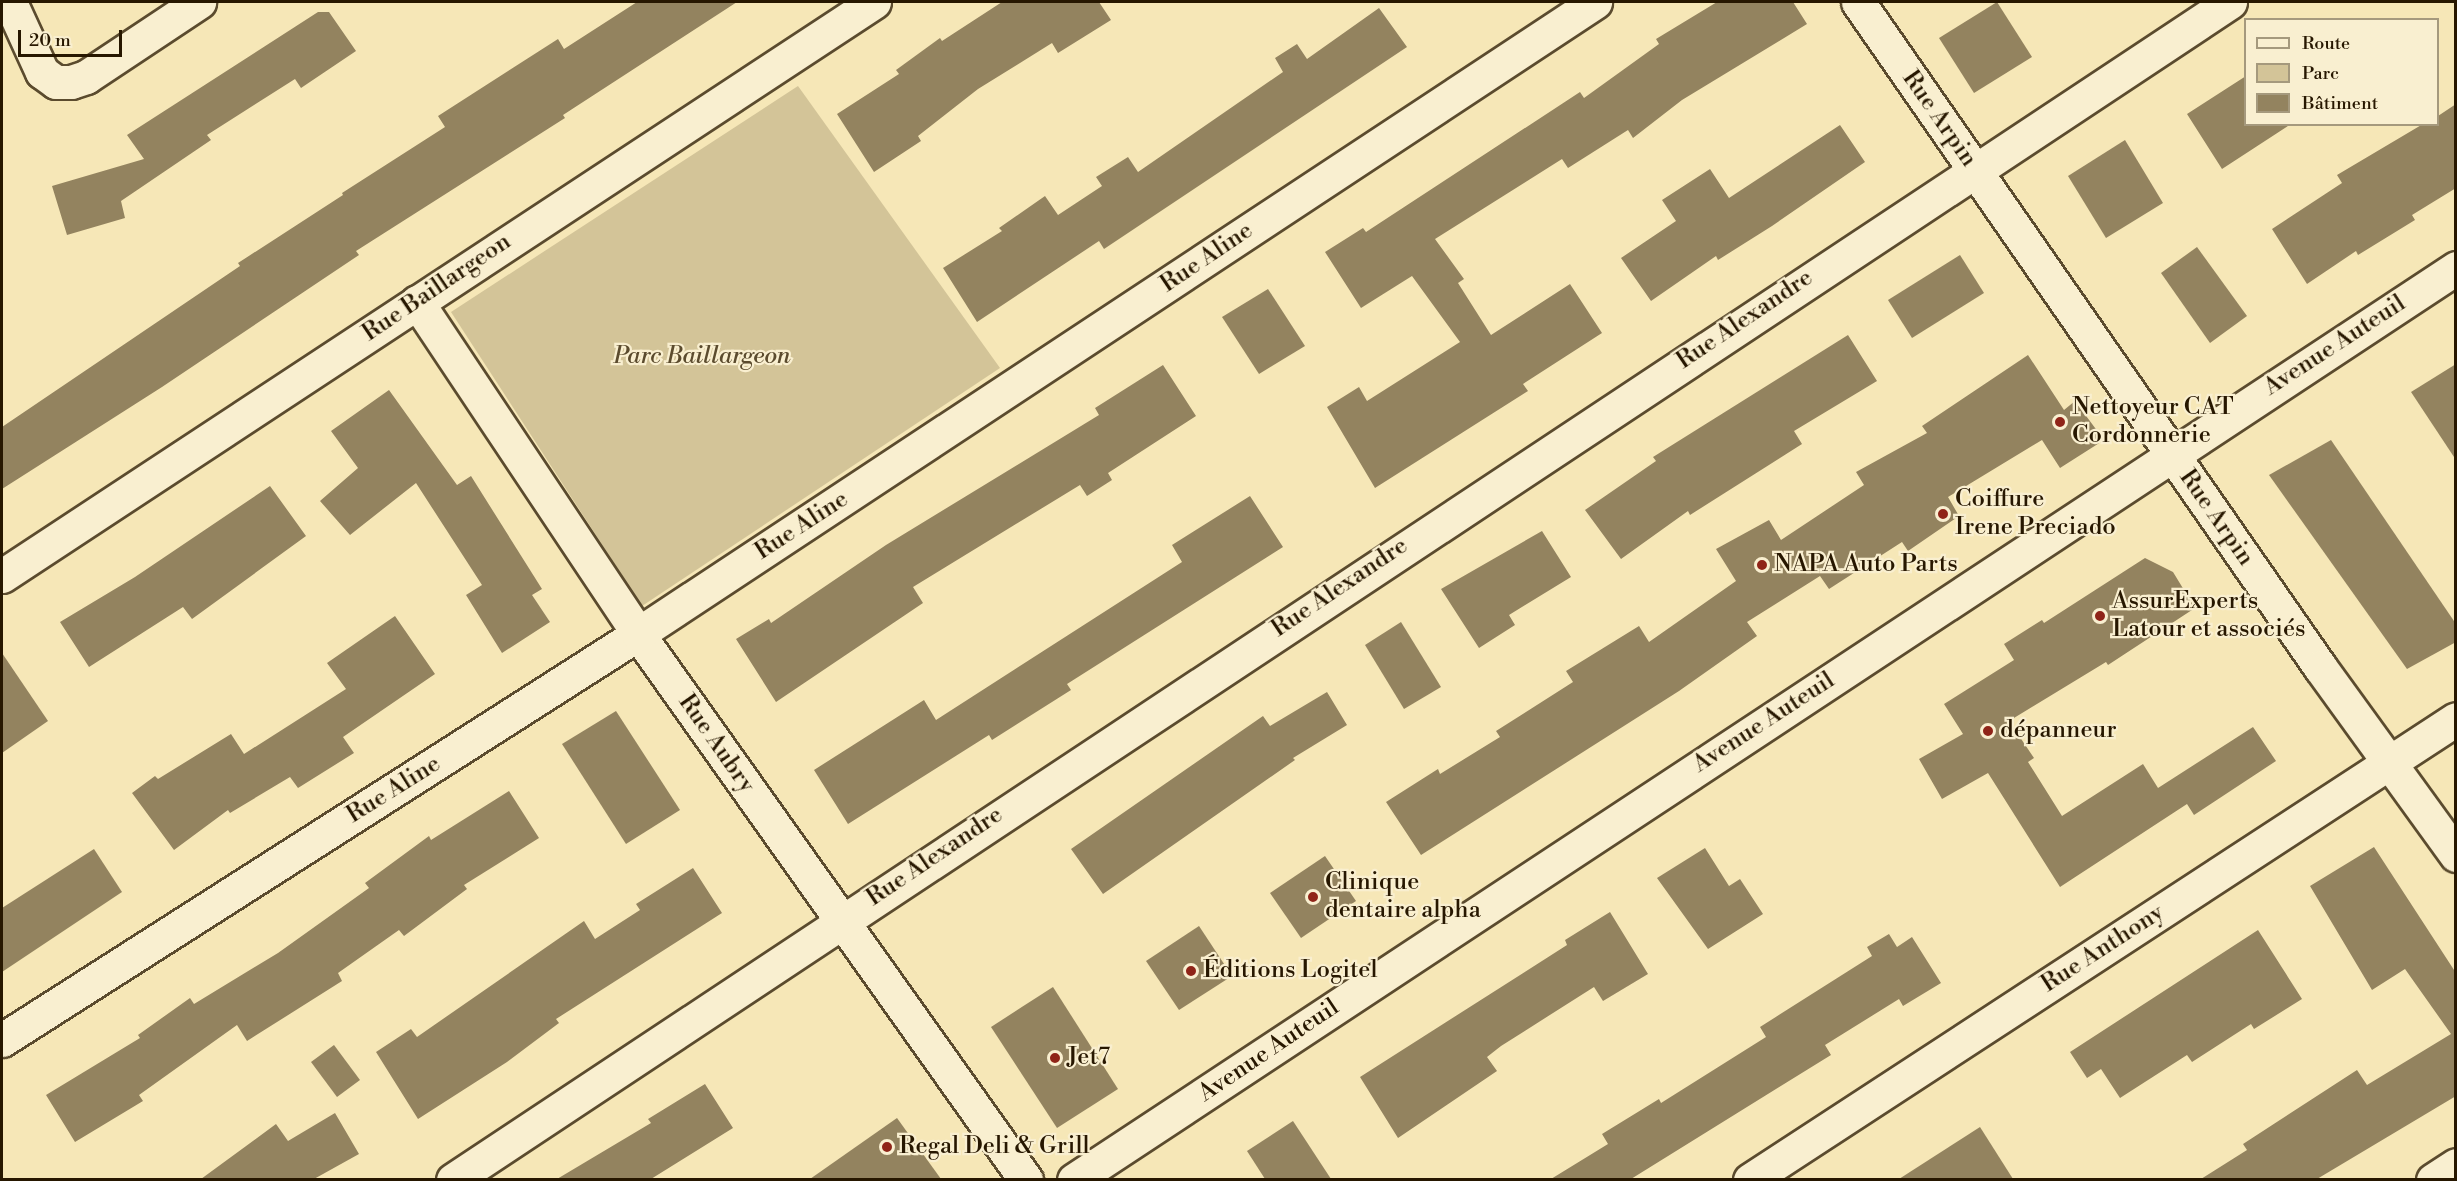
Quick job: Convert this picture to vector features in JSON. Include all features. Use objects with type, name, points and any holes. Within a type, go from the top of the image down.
[{"type":"street","points":[[9,2],[42,72],[56,82],[71,82],[86,77],[199,2]]},
{"type":"street","name":"Rue Baillargeon","points":[[2,576],[874,2]]},
{"type":"street","name":"Rue Aline","points":[[2,1040],[638,634],[1595,2]]},
{"type":"street","name":"Rue Arpin","points":[[1858,2],[2171,454],[2456,855]]},
{"type":"street","name":"Rue Alexandre","points":[[453,1179],[841,919],[1973,169],[2230,2]]},
{"type":"street","name":"Avenue Auteuil","points":[[1074,1179],[2456,268]]},
{"type":"street","name":"Rue Aubry","points":[[417,302],[638,634],[1026,1179]]},
{"type":"street","name":"Rue Anthony","points":[[1750,1179],[2456,719]]},
{"type":"street","points":[[2433,1179],[2456,1165]]},
{"type":"green space","name":"Parc Baillargeon","points":[[798,86],[1000,368],[642,606],[451,312]]},
{"type":"building","points":[[637,2],[737,2],[563,115],[565,118],[356,251],[359,255],[162,387],[2,489],[2,427],[240,266],[238,263],[445,127],[438,116],[558,39],[564,49]]},
{"type":"building","points":[[1002,2],[1099,2],[1111,20],[1058,53],[1052,43],[978,89],[918,136],[921,141],[874,172],[837,114],[899,74],[896,70],[940,38],[942,41]]},
{"type":"building","points":[[1717,2],[1793,2],[1807,24],[1682,100],[1633,138],[1628,130],[1568,168],[1562,159],[1435,239],[1464,279],[1458,283],[1491,335],[1570,284],[1602,333],[1523,384],[1528,391],[1375,488],[1327,407],[1359,387],[1367,401],[1460,342],[1412,276],[1361,308],[1325,252],[1363,228],[1366,232],[1580,92],[1584,98],[1659,44],[1656,39]]},
{"type":"building","points":[[1997,2],[2032,57],[1974,93],[1939,38]]},
{"type":"building","points":[[1379,8],[1407,47],[1104,249],[1099,241],[977,322],[943,268],[1002,231],[999,228],[1045,196],[1058,215],[1102,186],[1096,177],[1128,157],[1138,172],[1283,72],[1275,58],[1297,44],[1307,59]]},
{"type":"building","points":[[318,12],[329,12],[356,51],[301,88],[295,79],[207,135],[211,140],[121,201],[125,218],[67,235],[52,186],[144,159],[127,135]]},
{"type":"building","points":[[2244,77],[2244,126],[2288,126],[2222,169],[2187,114]]},
{"type":"building","points":[[2456,104],[2456,188],[2412,215],[2415,220],[2358,255],[2356,251],[2307,284],[2272,229],[2342,183],[2337,175],[2420,126],[2439,126],[2439,115]]},
{"type":"building","points":[[1840,125],[1865,162],[1772,226],[1718,260],[1716,256],[1651,301],[1621,258],[1676,221],[1662,200],[1710,169],[1729,198]]},
{"type":"building","points":[[2125,140],[2163,203],[2106,238],[2068,176]]},
{"type":"building","points":[[2197,247],[2247,316],[2210,343],[2161,273]]},
{"type":"building","points":[[1960,255],[1984,293],[1912,338],[1888,300]]},
{"type":"building","points":[[1268,289],[1305,346],[1259,374],[1222,317]]},
{"type":"building","points":[[1848,335],[1877,381],[1794,431],[1802,444],[1690,515],[1688,511],[1621,559],[1585,510],[1656,461],[1653,457]]},
{"type":"building","points":[[2028,355],[2064,410],[2075,401],[2104,440],[2060,468],[2042,440],[1948,497],[1959,516],[1908,551],[1902,542],[1829,589],[1820,576],[1747,622],[1757,636],[1679,691],[1421,855],[1386,802],[1438,769],[1440,774],[1500,737],[1496,731],[1573,682],[1566,671],[1639,626],[1649,642],[1736,581],[1716,549],[1769,520],[1781,540],[1864,485],[1856,472],[1927,433],[1922,426]]},
{"type":"building","points":[[2456,364],[2456,460],[2411,392]]},
{"type":"building","points":[[1163,365],[1196,416],[1108,473],[1112,480],[1087,496],[1080,485],[913,587],[923,603],[776,702],[736,639],[769,619],[771,623],[886,545],[1099,415],[1095,408]]},
{"type":"building","points":[[389,390],[457,485],[471,476],[542,589],[532,595],[550,622],[502,653],[466,595],[482,585],[416,483],[350,535],[320,501],[358,468],[331,431]]},
{"type":"building","points":[[2331,440],[2456,624],[2456,642],[2407,669],[2269,475]]},
{"type":"building","points":[[270,486],[306,536],[192,619],[183,607],[89,667],[60,622],[135,577]]},
{"type":"building","points":[[1250,496],[1283,547],[1067,684],[1071,690],[992,740],[989,735],[848,824],[814,770],[924,700],[936,720],[1182,562],[1172,545]]},
{"type":"building","points":[[1542,531],[1571,577],[1509,615],[1515,625],[1479,648],[1441,589]]},
{"type":"building","points":[[2145,558],[2173,572],[2195,608],[2108,665],[2106,662],[2009,721],[2034,758],[2028,762],[2062,816],[2143,764],[2158,788],[2253,727],[2276,761],[2194,815],[2187,804],[2060,887],[1988,773],[1942,799],[1919,759],[1963,734],[1944,704],[2014,660],[2004,644],[2042,620],[2044,623]]},
{"type":"building","points":[[395,616],[435,674],[343,737],[354,753],[298,788],[290,777],[230,813],[228,810],[174,850],[132,793],[155,776],[158,779],[231,734],[244,754],[346,689],[327,663]]},
{"type":"building","points":[[1401,622],[1441,687],[1404,709],[1365,645]]},
{"type":"building","points":[[2,653],[48,721],[2,753]]},
{"type":"building","points":[[1327,692],[1347,725],[1293,758],[1295,760],[1103,894],[1071,849],[1263,716],[1270,726]]},
{"type":"building","points":[[616,711],[680,810],[626,844],[562,744]]},
{"type":"building","points":[[509,791],[539,838],[464,885],[467,889],[404,936],[399,930],[338,973],[342,981],[247,1041],[237,1025],[139,1095],[143,1101],[75,1142],[46,1095],[140,1038],[138,1035],[190,998],[194,1004],[278,953],[369,888],[365,883],[429,836],[431,840]]},
{"type":"building","points":[[2374,847],[2456,973],[2456,1096],[2317,1179],[2201,1179],[2247,1150],[2243,1144],[2357,1070],[2367,1085],[2451,1034],[2405,969],[2372,990],[2310,886]]},
{"type":"building","points":[[1705,848],[1729,886],[1740,879],[1763,914],[1708,949],[1657,878]]},
{"type":"building","points":[[94,849],[122,892],[2,972],[2,908]]},
{"type":"building","name":"Clinique dentaire alpha","points":[[1325,856],[1356,901],[1301,938],[1270,893]]},
{"type":"building","points":[[693,868],[722,913],[556,1019],[559,1023],[507,1062],[418,1119],[376,1052],[411,1029],[417,1037],[584,921],[595,939],[640,910],[636,904]]},
{"type":"building","points":[[1610,912],[1648,974],[1603,1001],[1594,987],[1501,1046],[1487,1057],[1497,1071],[1398,1138],[1360,1077],[1567,945],[1565,940]]},
{"type":"building","name":"Éditions Logitel","points":[[1199,926],[1232,976],[1179,1010],[1146,961]]},
{"type":"building","points":[[2258,930],[2302,999],[2254,1029],[2251,1024],[2192,1062],[2187,1055],[2120,1098],[2101,1069],[2087,1078],[2070,1052]]},
{"type":"building","points":[[1889,934],[1897,947],[1912,937],[1941,983],[1903,1006],[1899,999],[1825,1045],[1831,1055],[1631,1179],[1551,1179],[1608,1144],[1602,1134],[1659,1099],[1661,1103],[1766,1037],[1760,1027],[1872,956],[1867,947]]},
{"type":"building","name":"Jet7","points":[[1053,987],[1118,1089],[1057,1128],[991,1027]]},
{"type":"building","points":[[334,1045],[360,1080],[337,1097],[311,1062]]},
{"type":"building","points":[[705,1084],[733,1128],[651,1179],[557,1179],[651,1123],[648,1119]]},
{"type":"building","points":[[335,1113],[359,1154],[314,1179],[201,1179],[276,1124],[288,1141]]},
{"type":"building","name":"Regal Deli & Grill","points":[[897,1118],[941,1179],[810,1179]]},
{"type":"building","points":[[1293,1121],[1331,1179],[1265,1179],[1247,1151]]},
{"type":"building","points":[[1980,1127],[2013,1179],[1899,1179]]},
{"type":"place","name":"Nettoyeur CAT Cordonnerie","points":[[2060,422]]},
{"type":"place","name":"Coiffure Irene Preciado","points":[[1943,514]]},
{"type":"place","name":"NAPA Auto Parts","points":[[1762,565]]},
{"type":"place","name":"AssurExperts Latour et associés","points":[[2100,616]]},
{"type":"place","name":"dépanneur","points":[[1988,731]]},
{"type":"place","name":"Clinique dentaire alpha","points":[[1313,897]]},
{"type":"place","name":"Éditions Logitel","points":[[1191,971]]},
{"type":"place","name":"Jet7","points":[[1055,1058]]},
{"type":"place","name":"Regal Deli & Grill","points":[[887,1147]]}]
